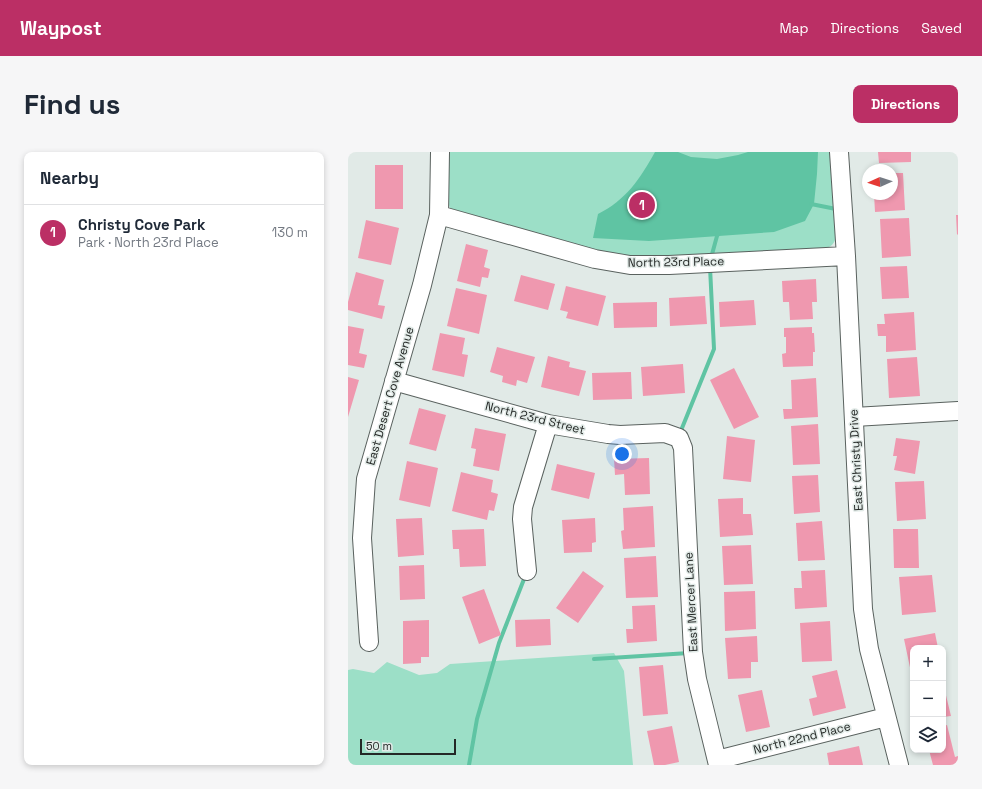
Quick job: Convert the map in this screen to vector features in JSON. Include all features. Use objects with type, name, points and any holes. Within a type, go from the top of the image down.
[{"type":"street","name":"East Desert Cove Avenue","points":[[369,642],[362,538],[366,479],[422,285],[439,215],[440,152]]},
{"type":"street","name":"East Christy Drive","points":[[839,152],[846,256],[864,609],[869,649],[899,765]]},
{"type":"street","name":"North 23rd Place","points":[[439,215],[595,259],[630,265],[669,265],[846,256]]},
{"type":"street","name":"North 23rd Street","points":[[394,381],[548,424],[608,434],[665,434],[679,438]]},
{"type":"street","points":[[854,417],[958,411]]},
{"type":"street","points":[[527,571],[522,519],[523,507],[548,424]]},
{"type":"street","name":"East Mercer Lane","points":[[679,438],[682,448],[693,652],[697,679],[718,763]]},
{"type":"street","name":"North 22nd Place","points":[[718,763],[886,717]]},
{"type":"shaded area","points":[[448,152],[832,152],[836,237],[832,244],[825,249],[668,257],[615,257],[454,211],[450,208],[448,202]]},
{"type":"shaded area","points":[[655,152],[678,152],[691,157],[717,159],[748,152],[818,152],[814,204],[805,221],[774,232],[649,241],[593,238],[598,214],[617,202],[631,188],[644,171]]},
{"type":"shaded area","points":[[614,653],[624,671],[633,765],[348,765],[348,670],[353,669],[374,673],[387,662],[419,675],[437,673],[450,664]]},
{"type":"building","points":[[878,152],[911,152],[911,162],[879,163]]},
{"type":"building","points":[[375,165],[403,165],[403,209],[375,209]]},
{"type":"building","points":[[898,173],[903,173],[905,210],[875,212],[874,200],[898,200]]},
{"type":"building","points":[[956,215],[958,215],[957,235]]},
{"type":"building","points":[[909,218],[911,256],[882,258],[880,219]]},
{"type":"building","points":[[366,220],[399,228],[391,265],[358,258]]},
{"type":"building","points":[[466,244],[488,250],[484,267],[490,269],[488,278],[482,277],[480,287],[457,281]]},
{"type":"building","points":[[907,266],[909,298],[882,299],[880,267]]},
{"type":"building","points":[[356,272],[384,280],[378,305],[385,306],[382,319],[348,310],[348,302]]},
{"type":"building","points":[[521,275],[555,284],[548,310],[514,301]]},
{"type":"building","points":[[816,279],[817,302],[812,302],[813,319],[790,320],[789,302],[783,302],[782,281]]},
{"type":"building","points":[[566,286],[606,296],[598,326],[566,318],[568,312],[560,310]]},
{"type":"building","points":[[456,288],[487,295],[479,334],[447,326]]},
{"type":"building","points":[[705,296],[707,324],[670,326],[669,298]]},
{"type":"building","points":[[754,300],[756,325],[720,327],[719,302]]},
{"type":"building","points":[[657,302],[657,327],[614,328],[613,303]]},
{"type":"building","points":[[914,312],[916,350],[886,352],[886,336],[878,336],[877,324],[885,324],[884,314]]},
{"type":"building","points":[[348,326],[364,329],[359,353],[367,355],[364,368],[348,365]]},
{"type":"building","points":[[812,327],[812,333],[814,333],[815,352],[813,352],[813,366],[783,367],[782,354],[786,353],[786,337],[784,337],[784,328]]},
{"type":"building","points":[[440,333],[465,338],[462,354],[468,355],[464,377],[432,370]]},
{"type":"building","points":[[497,347],[535,357],[527,383],[517,380],[516,386],[502,382],[503,376],[490,372]]},
{"type":"building","points":[[548,356],[570,362],[569,367],[586,371],[579,396],[541,387]]},
{"type":"building","points":[[917,357],[920,396],[889,398],[887,359]]},
{"type":"building","points":[[683,364],[685,393],[643,396],[641,367]]},
{"type":"building","points":[[734,368],[759,417],[734,429],[710,380]]},
{"type":"building","points":[[631,372],[632,399],[593,400],[592,373]]},
{"type":"building","points":[[348,377],[359,380],[348,417]]},
{"type":"building","points":[[816,378],[818,417],[784,419],[783,409],[792,409],[791,380]]},
{"type":"building","points":[[419,408],[446,415],[436,451],[409,444]]},
{"type":"building","points":[[818,424],[820,464],[793,465],[791,426]]},
{"type":"building","points":[[475,428],[506,434],[499,471],[473,466],[476,449],[471,448]]},
{"type":"building","points":[[727,436],[755,440],[751,482],[723,479]]},
{"type":"building","points":[[896,438],[920,441],[915,474],[894,470],[897,456],[893,456]]},
{"type":"building","points":[[649,458],[650,494],[625,495],[624,474],[615,475],[614,459]]},
{"type":"building","points":[[407,461],[438,468],[430,507],[399,500]]},
{"type":"building","points":[[557,464],[595,473],[589,499],[551,490]]},
{"type":"building","points":[[461,472],[493,480],[491,492],[498,494],[494,511],[489,510],[487,520],[452,511]]},
{"type":"building","points":[[818,475],[820,512],[794,514],[792,476]]},
{"type":"building","points":[[924,481],[926,519],[897,521],[895,482]]},
{"type":"building","points":[[743,498],[743,514],[751,514],[753,535],[720,537],[718,499]]},
{"type":"building","points":[[653,506],[655,547],[623,549],[621,531],[624,530],[623,508]]},
{"type":"building","points":[[422,518],[424,555],[398,557],[396,519]]},
{"type":"building","points":[[595,518],[596,542],[592,543],[592,552],[564,553],[562,520]]},
{"type":"building","points":[[822,521],[825,560],[798,561],[796,523]]},
{"type":"building","points":[[484,529],[486,566],[460,567],[459,549],[453,549],[452,530]]},
{"type":"building","points":[[893,529],[918,529],[919,568],[894,568]]},
{"type":"building","points":[[751,545],[753,584],[724,585],[722,546]]},
{"type":"building","points":[[656,556],[658,597],[626,598],[624,558]]},
{"type":"building","points":[[424,565],[425,599],[400,600],[399,566]]},
{"type":"building","points":[[825,570],[827,607],[795,609],[794,588],[802,588],[801,571]]},
{"type":"building","points":[[583,571],[604,586],[578,623],[556,608]]},
{"type":"building","points":[[932,575],[936,612],[902,615],[899,577]]},
{"type":"building","points":[[484,589],[501,635],[479,644],[462,597]]},
{"type":"building","points":[[755,591],[756,629],[725,631],[724,592]]},
{"type":"building","points":[[655,605],[657,641],[627,643],[626,629],[633,629],[632,606]]},
{"type":"building","points":[[550,619],[551,645],[516,647],[515,620]]},
{"type":"building","points":[[429,620],[429,657],[421,657],[421,663],[403,664],[403,621]]},
{"type":"building","points":[[830,621],[832,661],[802,662],[800,623]]},
{"type":"building","points":[[935,633],[937,645],[910,645],[910,668],[904,639]]},
{"type":"building","points":[[757,636],[758,662],[751,662],[751,678],[728,679],[725,638]]},
{"type":"building","points":[[663,665],[668,714],[643,716],[639,667]]},
{"type":"building","points":[[837,670],[846,708],[813,716],[809,699],[817,697],[812,676]]},
{"type":"building","points":[[762,690],[770,727],[746,732],[738,695]]},
{"type":"building","points":[[946,695],[951,716],[946,717]]},
{"type":"building","points":[[946,725],[955,757],[958,756],[958,765],[933,765],[930,753],[946,753]]},
{"type":"building","points":[[672,726],[679,762],[665,765],[654,765],[647,731]]},
{"type":"building","points":[[859,746],[863,765],[829,765],[827,753]]},
{"type":"waterway","points":[[811,204],[836,209],[838,212]]},
{"type":"waterway","points":[[711,258],[719,232]]},
{"type":"waterway","points":[[680,433],[714,349],[710,267]]},
{"type":"waterway","points":[[469,765],[477,719],[499,643],[526,574]]},
{"type":"waterway","points":[[594,659],[689,653]]},
{"type":"place","name":"Christy Cove Park","points":[[642,205]]}]
